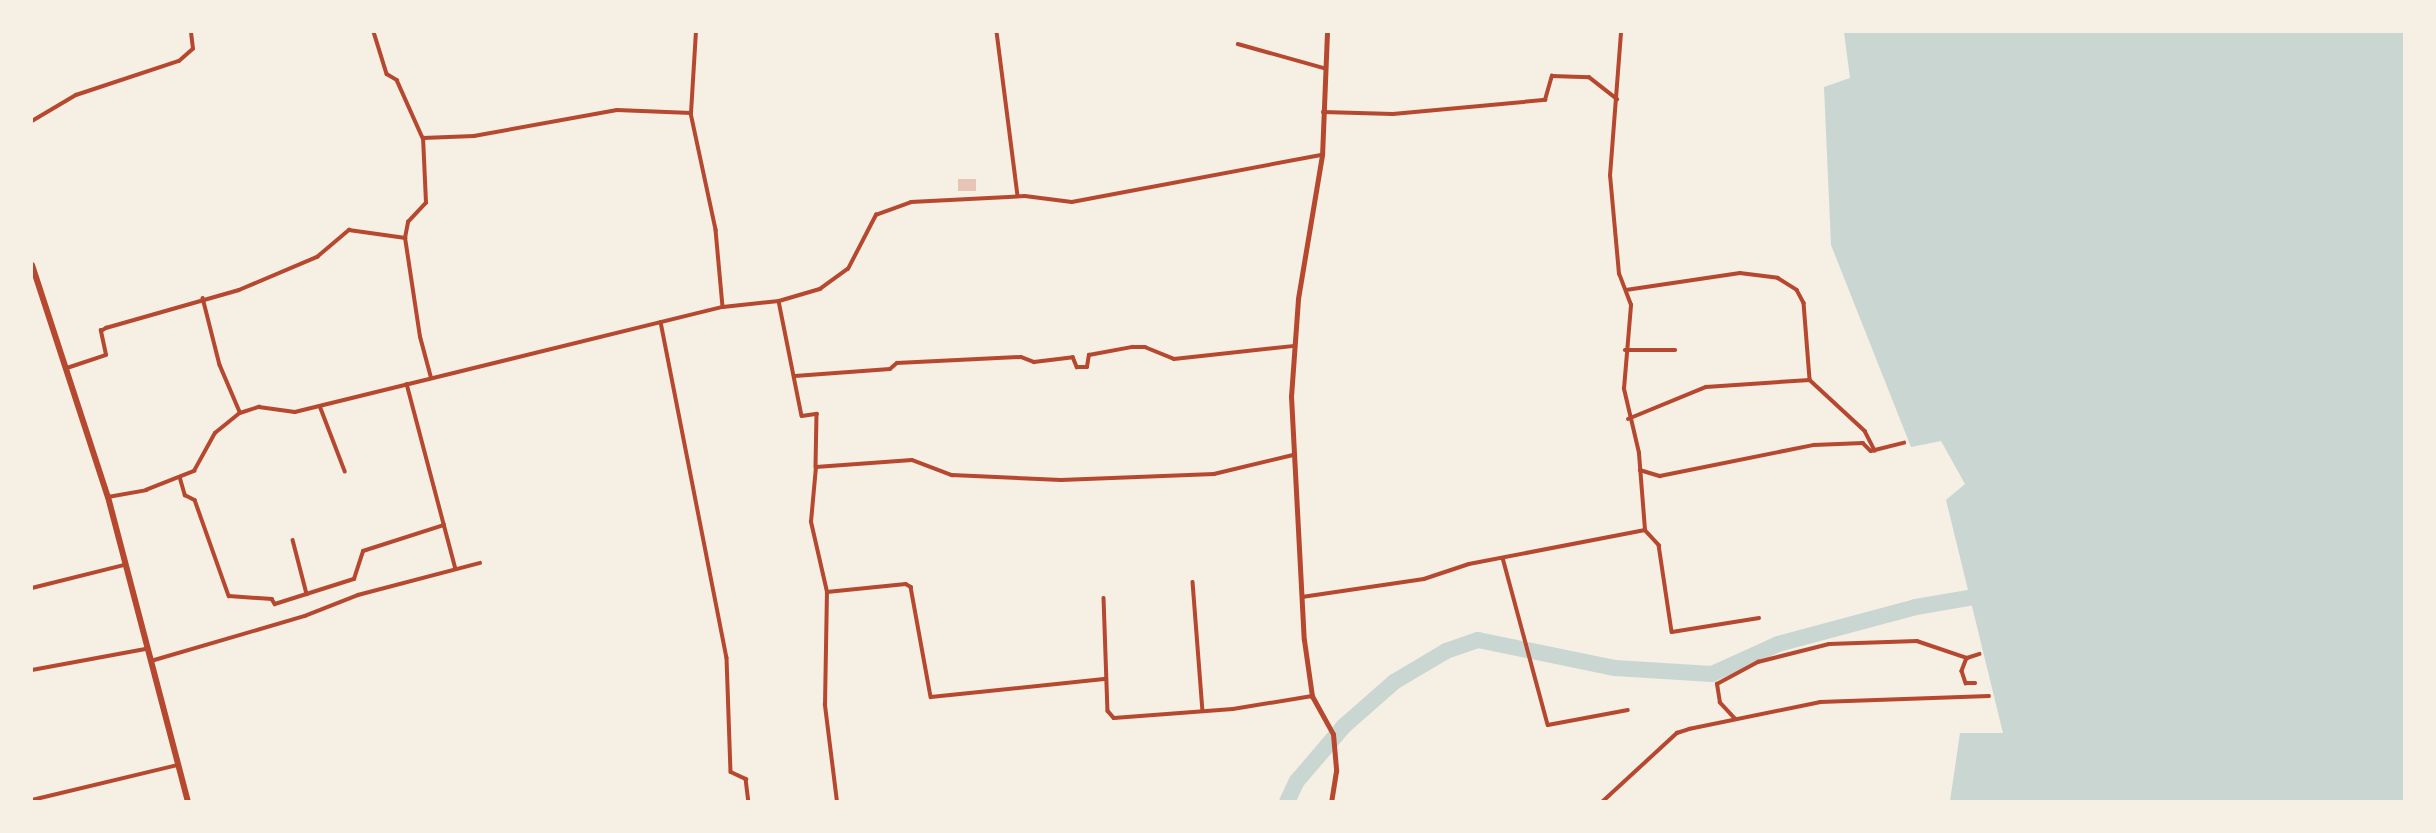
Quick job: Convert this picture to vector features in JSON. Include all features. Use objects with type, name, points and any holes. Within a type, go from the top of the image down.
[{"type":"main road","points":[[1327,32],[1322,155],[1294,346],[1293,455],[1300,597],[1312,696],[1333,734],[1335,752],[1331,802]]},
{"type":"main road","points":[[32,265],[108,497],[145,649],[188,802]]},
{"type":"street","points":[[32,121],[76,95],[179,61],[193,49],[191,32]]},
{"type":"street","points":[[374,32],[387,74],[397,80],[423,138],[426,203],[408,222],[405,239],[419,337],[431,378]]},
{"type":"street","points":[[696,32],[691,113],[716,230],[723,307]]},
{"type":"street","points":[[998,32],[1018,196]]},
{"type":"street","points":[[1620,32],[1610,176],[1619,274],[1631,305],[1625,350],[1628,419],[1636,435],[1645,530],[1659,545],[1672,632],[1759,618]]},
{"type":"street","points":[[1238,44],[1324,68]]},
{"type":"street","points":[[1323,112],[1394,114],[1545,100],[1552,76],[1589,77],[1617,99]]},
{"type":"street","points":[[423,138],[474,136],[617,110],[691,113]]},
{"type":"street","points":[[108,497],[194,471],[215,433],[240,413],[259,407],[295,412],[723,307],[779,300],[834,283],[848,269],[867,225],[886,209],[911,202],[1018,196],[1072,202],[1322,155]]},
{"type":"street","points":[[66,369],[106,355],[101,331],[106,328],[203,298],[239,290],[317,257],[349,230],[405,239]]},
{"type":"street","points":[[1626,290],[1740,273],[1778,278],[1797,290],[1804,303],[1810,380],[1865,430],[1875,451]]},
{"type":"street","points":[[203,298],[219,365],[240,413]]},
{"type":"street","points":[[779,300],[802,416],[817,414],[812,538],[827,592],[825,705],[836,802]]},
{"type":"street","points":[[661,322],[727,658],[731,772],[746,779],[749,802]]},
{"type":"street","points":[[795,376],[890,369],[897,363],[1021,357],[1034,362],[1073,357],[1077,367],[1087,367],[1089,355],[1132,347],[1145,347],[1174,359],[1294,346]]},
{"type":"street","points":[[1625,350],[1675,350]]},
{"type":"street","points":[[1628,419],[1706,387],[1810,380]]},
{"type":"street","points":[[407,384],[456,569]]},
{"type":"street","points":[[320,406],[345,471]]},
{"type":"street","points":[[1640,470],[1660,476],[1845,442],[1863,443],[1875,451],[1904,443]]},
{"type":"street","points":[[816,467],[912,460],[953,475],[1061,480],[1214,474],[1293,455]]},
{"type":"street","points":[[180,477],[185,495],[195,500],[229,596],[272,599],[275,604],[354,579],[363,551],[444,524]]},
{"type":"street","points":[[1300,597],[1424,579],[1503,558],[1645,530]]},
{"type":"street","points":[[293,540],[307,594]]},
{"type":"street","points":[[1503,558],[1548,725],[1628,710]]},
{"type":"street","points":[[149,662],[306,616],[358,595],[480,563]]},
{"type":"street","points":[[32,588],[124,565]]},
{"type":"street","points":[[1193,582],[1203,711]]},
{"type":"street","points":[[827,592],[906,584],[911,587],[931,697],[1106,679]]},
{"type":"street","points":[[1104,598],[1108,711],[1114,718],[1203,711],[1312,696]]},
{"type":"street","points":[[1735,720],[1720,704],[1717,684],[1758,662],[1829,644],[1917,641],[1967,658],[1979,654]]},
{"type":"street","points":[[32,670],[145,649]]},
{"type":"street","points":[[1967,658],[1962,671],[1966,683],[1975,683]]},
{"type":"street","points":[[1602,802],[1677,733],[1820,702],[1989,696]]},
{"type":"street","points":[[32,800],[178,765]]},
{"type":"shaded area","points":[[1844,32],[2404,32],[2404,801],[1950,801],[1960,733],[2003,733],[1946,500],[1965,484],[1941,441],[1911,447],[1831,245],[1824,87],[1850,78]]},
{"type":"building","points":[[958,179],[976,179],[976,191],[958,191]]},
{"type":"waterway","points":[[1287,802],[1297,781],[1344,726],[1394,682],[1446,651],[1478,640],[1615,668],[1712,674],[1778,644],[1916,607],[1991,594]]}]
